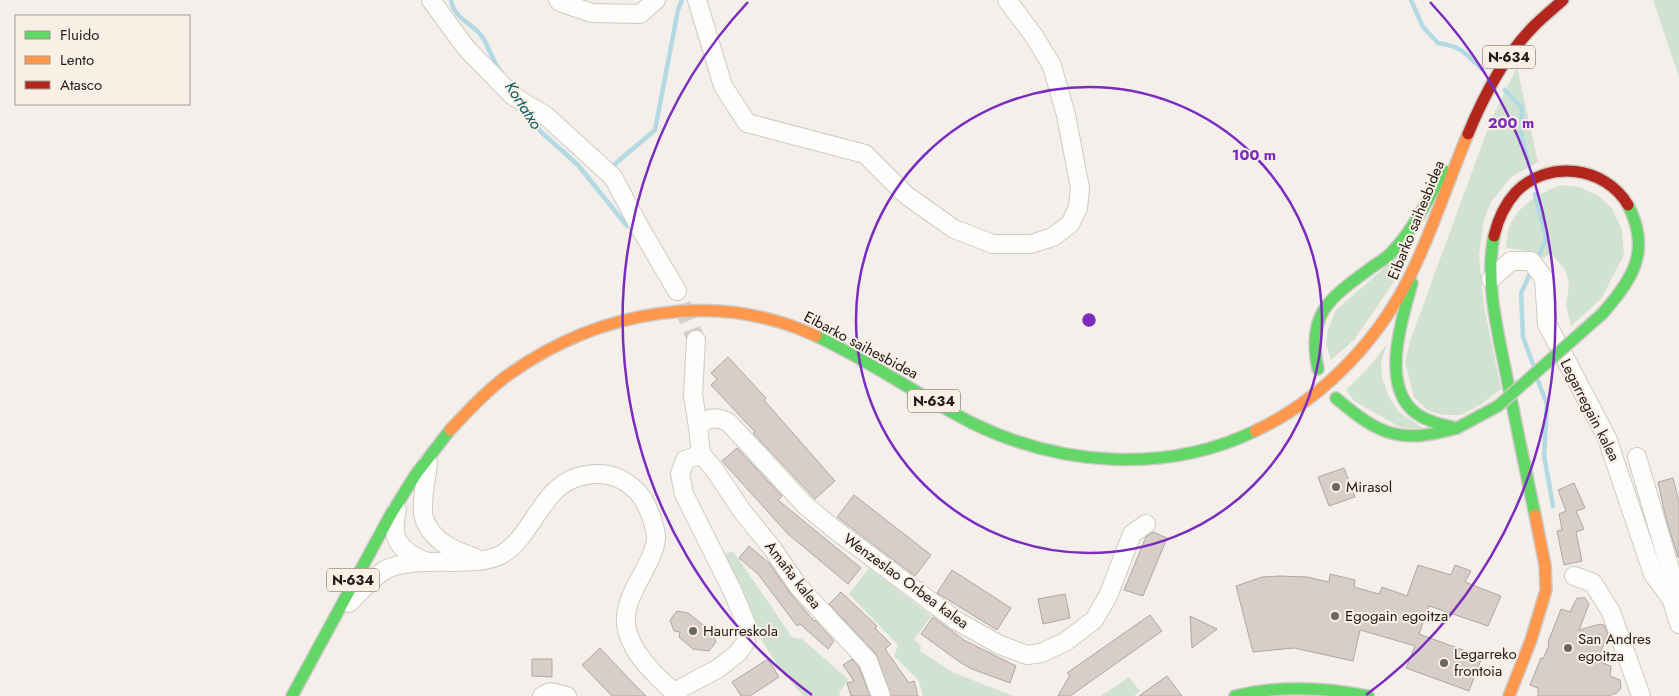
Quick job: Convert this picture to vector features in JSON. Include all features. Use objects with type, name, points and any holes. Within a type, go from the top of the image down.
[{"type":"main road","name":"Eibarko saihesbidea","points":[[292,696],[374,541],[405,490],[429,456],[473,403],[511,372],[544,350],[578,334],[618,320],[648,313],[726,311],[800,328],[866,362],[977,425],[1039,448],[1071,457],[1108,461],[1142,460],[1195,452],[1222,445],[1248,435],[1275,421],[1305,401],[1342,370],[1371,338],[1392,309],[1417,263],[1470,125],[1491,84],[1520,41],[1552,8],[1563,0]]},
{"type":"main road","points":[[1318,369],[1313,352],[1314,331],[1321,312],[1334,297],[1389,254],[1410,230],[1470,125]]},
{"type":"main road","points":[[1336,398],[1354,414],[1384,432],[1406,437],[1423,437],[1457,428],[1498,406],[1602,314],[1630,280],[1638,264],[1640,244],[1637,226],[1631,209],[1621,193],[1607,181],[1588,173],[1572,170],[1553,173],[1535,178],[1521,187],[1507,202],[1497,221],[1492,250],[1491,279],[1507,378],[1545,565],[1546,590],[1531,640],[1510,696]]},
{"type":"main road","points":[[1417,263],[1396,347],[1395,365],[1398,380],[1404,401],[1411,410],[1433,422],[1457,428]]},
{"type":"main road","points":[[1235,696],[1247,692],[1309,688],[1344,690],[1368,696]]},
{"type":"street","points":[[431,0],[466,48],[513,96],[545,115],[613,177],[677,291]]},
{"type":"street","points":[[558,0],[592,13],[640,14],[656,0]]},
{"type":"street","points":[[697,0],[723,86],[747,123],[865,154],[906,195],[954,229],[993,244],[1031,244],[1053,237],[1070,224],[1078,208],[1080,188],[1066,115],[1052,66],[1034,36],[1007,0]]},
{"type":"street","name":"Legarregain kalea","points":[[1491,279],[1511,261],[1531,261],[1544,278],[1547,324],[1607,438],[1654,574],[1676,600],[1679,624]]},
{"type":"street","points":[[332,620],[372,580],[385,570],[402,564],[484,560],[504,554],[523,536],[552,494],[568,481],[586,474],[606,474],[625,481],[638,492],[647,504],[656,535],[653,551],[635,586],[628,606],[626,621],[628,637],[638,654],[676,694],[719,668],[738,652],[746,641],[747,626],[732,590],[684,494],[680,474],[685,460],[701,454],[693,395],[696,340]]},
{"type":"street","name":"Wenzeslao Orbea kalea","points":[[698,427],[704,420],[712,418],[729,423],[805,505],[834,529],[956,621],[1000,645],[1026,655],[1041,653],[1065,642],[1094,620],[1108,596],[1132,534],[1146,524]]},
{"type":"street","name":"Amaña kalea","points":[[701,454],[714,469],[742,511],[772,548],[798,586],[868,661],[881,696]]},
{"type":"street","points":[[429,456],[424,512],[425,521],[449,548],[484,560]]},
{"type":"street","points":[[1637,457],[1670,569],[1676,600]]},
{"type":"street","points":[[405,490],[394,527],[396,539],[404,550],[414,557],[430,563]]},
{"type":"street","points":[[374,541],[384,532],[394,527],[416,525],[434,533]]},
{"type":"street","points":[[1574,576],[1593,583],[1611,612],[1641,696]]},
{"type":"street","points":[[542,696],[550,692],[567,696]]},
{"type":"green space","points":[[1653,0],[1679,0],[1679,77]]},
{"type":"green space","points":[[1517,67],[1538,162],[1511,177],[1491,202],[1484,220],[1479,255],[1484,306],[1501,389],[1480,405],[1461,415],[1442,415],[1427,410],[1414,397],[1405,362],[1410,341],[1491,120]]},
{"type":"green space","points":[[1561,185],[1579,187],[1597,195],[1612,208],[1622,230],[1624,255],[1601,299],[1571,326],[1566,305],[1569,284],[1565,270],[1551,253],[1544,258],[1527,251],[1506,248],[1509,228],[1517,213],[1530,201]]},
{"type":"green space","points":[[1416,240],[1398,276],[1354,340],[1331,360],[1326,344],[1328,329],[1336,310]]},
{"type":"green space","points":[[1388,343],[1381,361],[1382,377],[1388,395],[1398,411],[1424,429],[1400,427],[1354,401],[1346,390],[1367,369]]},
{"type":"green space","points":[[733,551],[792,637],[802,639],[849,680],[839,692],[840,696],[803,696],[778,666],[753,626],[719,556]]},
{"type":"green space","points":[[869,568],[932,616],[914,639],[921,646],[920,651],[952,672],[1013,696],[923,696],[919,681],[894,656],[898,645],[849,594]]},
{"type":"green space","points":[[1129,677],[1140,691],[1134,696],[1101,696]]},
{"type":"building","points":[[728,357],[766,398],[764,400],[835,481],[815,499],[711,385],[717,379],[711,373]]},
{"type":"building","points":[[737,448],[782,496],[778,500],[861,568],[848,584],[788,534],[722,461]]},
{"type":"building","name":"Mirasol","points":[[1344,468],[1355,497],[1329,506],[1318,477]]},
{"type":"building","points":[[1673,478],[1679,502],[1679,557],[1666,519],[1658,482]]},
{"type":"building","points":[[1574,483],[1585,508],[1576,511],[1584,529],[1576,532],[1582,561],[1564,565],[1557,531],[1562,530],[1559,514],[1566,511],[1558,490]]},
{"type":"building","points":[[854,495],[931,555],[915,576],[837,517]]},
{"type":"building","points":[[1153,532],[1167,538],[1143,596],[1124,590],[1146,537]]},
{"type":"building","points":[[749,546],[769,563],[790,593],[834,641],[828,649],[800,624],[797,626],[758,574],[739,558]]},
{"type":"building","name":"Egogain egoitza","points":[[1418,565],[1451,575],[1455,565],[1471,571],[1465,582],[1501,596],[1488,626],[1429,606],[1419,634],[1482,657],[1469,691],[1406,668],[1415,646],[1360,630],[1353,661],[1294,648],[1253,652],[1236,586],[1262,577],[1280,576],[1307,577],[1329,582],[1330,574],[1355,580],[1354,587],[1379,594],[1382,587],[1407,596]]},
{"type":"building","points":[[952,570],[1011,608],[997,630],[937,593]]},
{"type":"building","points":[[841,592],[877,626],[875,628],[891,644],[885,649],[909,683],[914,681],[918,696],[891,696],[876,654],[829,604]]},
{"type":"building","points":[[1065,594],[1070,618],[1043,624],[1038,599]]},
{"type":"building","name":"San Andres egoitza","points":[[1577,598],[1585,598],[1589,604],[1579,630],[1600,624],[1604,625],[1608,634],[1597,661],[1611,666],[1610,676],[1620,680],[1621,688],[1617,693],[1608,696],[1538,696],[1538,688],[1530,685],[1541,658],[1543,659],[1549,645],[1548,642],[1561,609],[1570,612]]},
{"type":"building","name":"Haurreskola","points":[[677,611],[688,613],[712,632],[716,642],[709,651],[693,649],[679,637],[680,632],[674,631],[670,620]]},
{"type":"building","points":[[1150,615],[1162,631],[1070,696],[1058,696],[1070,675],[1067,673]]},
{"type":"building","points":[[1190,616],[1217,629],[1192,648]]},
{"type":"building","points":[[933,617],[964,640],[1016,666],[1010,683],[961,663],[921,634]]},
{"type":"building","points":[[600,648],[646,696],[612,696],[582,665]]},
{"type":"building","points":[[532,659],[552,659],[552,677],[532,676]]},
{"type":"building","points":[[768,659],[779,677],[750,696],[741,696],[732,682]]},
{"type":"building","points":[[852,659],[859,667],[870,696],[851,696],[847,683],[854,681],[843,665]]},
{"type":"building","points":[[1167,676],[1182,696],[1139,696]]},
{"type":"waterway","name":"Kortatxo","points":[[451,0],[453,7],[460,17],[483,38],[502,73]]},
{"type":"waterway","points":[[609,169],[655,130],[678,10],[682,0]]},
{"type":"waterway","points":[[1411,0],[1423,27],[1438,43],[1458,49],[1482,69]]},
{"type":"waterway","points":[[1505,90],[1522,108],[1521,133],[1529,166]]},
{"type":"waterway","name":"Kortatxo","points":[[530,113],[540,131],[578,165],[627,226]]},
{"type":"waterway","points":[[1535,194],[1546,239],[1538,257]]},
{"type":"waterway","points":[[1530,274],[1521,293],[1523,337],[1533,364]]},
{"type":"waterway","points":[[1538,381],[1547,404],[1544,455],[1553,506]]},
{"type":"tunnel","points":[[682,304],[696,340]]},
{"type":"traffic: fast","points":[[1318,369],[1315,334],[1325,309],[1344,288],[1386,258],[1398,245],[1420,214],[1444,171]]},
{"type":"traffic: fast","points":[[1602,314],[1630,277],[1635,264],[1638,251],[1638,237],[1635,221],[1628,205]]},
{"type":"traffic: fast","points":[[1494,236],[1491,270],[1493,304],[1535,515]]},
{"type":"traffic: fast","points":[[1412,283],[1403,315],[1396,352],[1396,370],[1399,387],[1405,402],[1417,414],[1431,421],[1457,428]]},
{"type":"traffic: fast","points":[[1457,428],[1498,406],[1602,314]]},
{"type":"traffic: fast","points":[[816,336],[856,356],[972,423],[1006,437],[1041,448],[1077,456],[1113,459],[1150,459],[1186,454],[1221,445],[1255,431]]},
{"type":"traffic: fast","points":[[1336,398],[1365,421],[1392,433],[1405,436],[1420,435],[1457,428]]},
{"type":"traffic: fast","points":[[292,696],[391,514],[416,474],[450,430]]},
{"type":"traffic: fast","points":[[1235,696],[1252,692],[1285,689],[1318,689],[1368,696]]},
{"type":"traffic: slow","points":[[1255,431],[1281,417],[1329,382],[1371,338],[1404,288],[1417,261],[1468,134]]},
{"type":"traffic: slow","points":[[450,430],[472,407],[511,373],[545,352],[582,334],[620,322],[659,314],[698,311],[738,313],[778,322],[816,336]]},
{"type":"traffic: slow","points":[[1509,696],[1531,640],[1546,590],[1545,565],[1535,515]]},
{"type":"traffic: jam","points":[[1468,134],[1488,91],[1513,50],[1534,26],[1563,0]]},
{"type":"traffic: jam","points":[[1494,236],[1502,212],[1516,192],[1529,181],[1559,171],[1591,175],[1605,182],[1618,192],[1628,205]]},
{"type":"place","name":"Mirasol","points":[[1336,487]]},
{"type":"place","name":"Egogain egoitza","points":[[1335,616]]},
{"type":"place","name":"Haurreskola","points":[[693,631]]},
{"type":"place","name":"San Andres egoitza","points":[[1568,648]]},
{"type":"place","name":"Legarreko frontoia","points":[[1444,663]]}]
